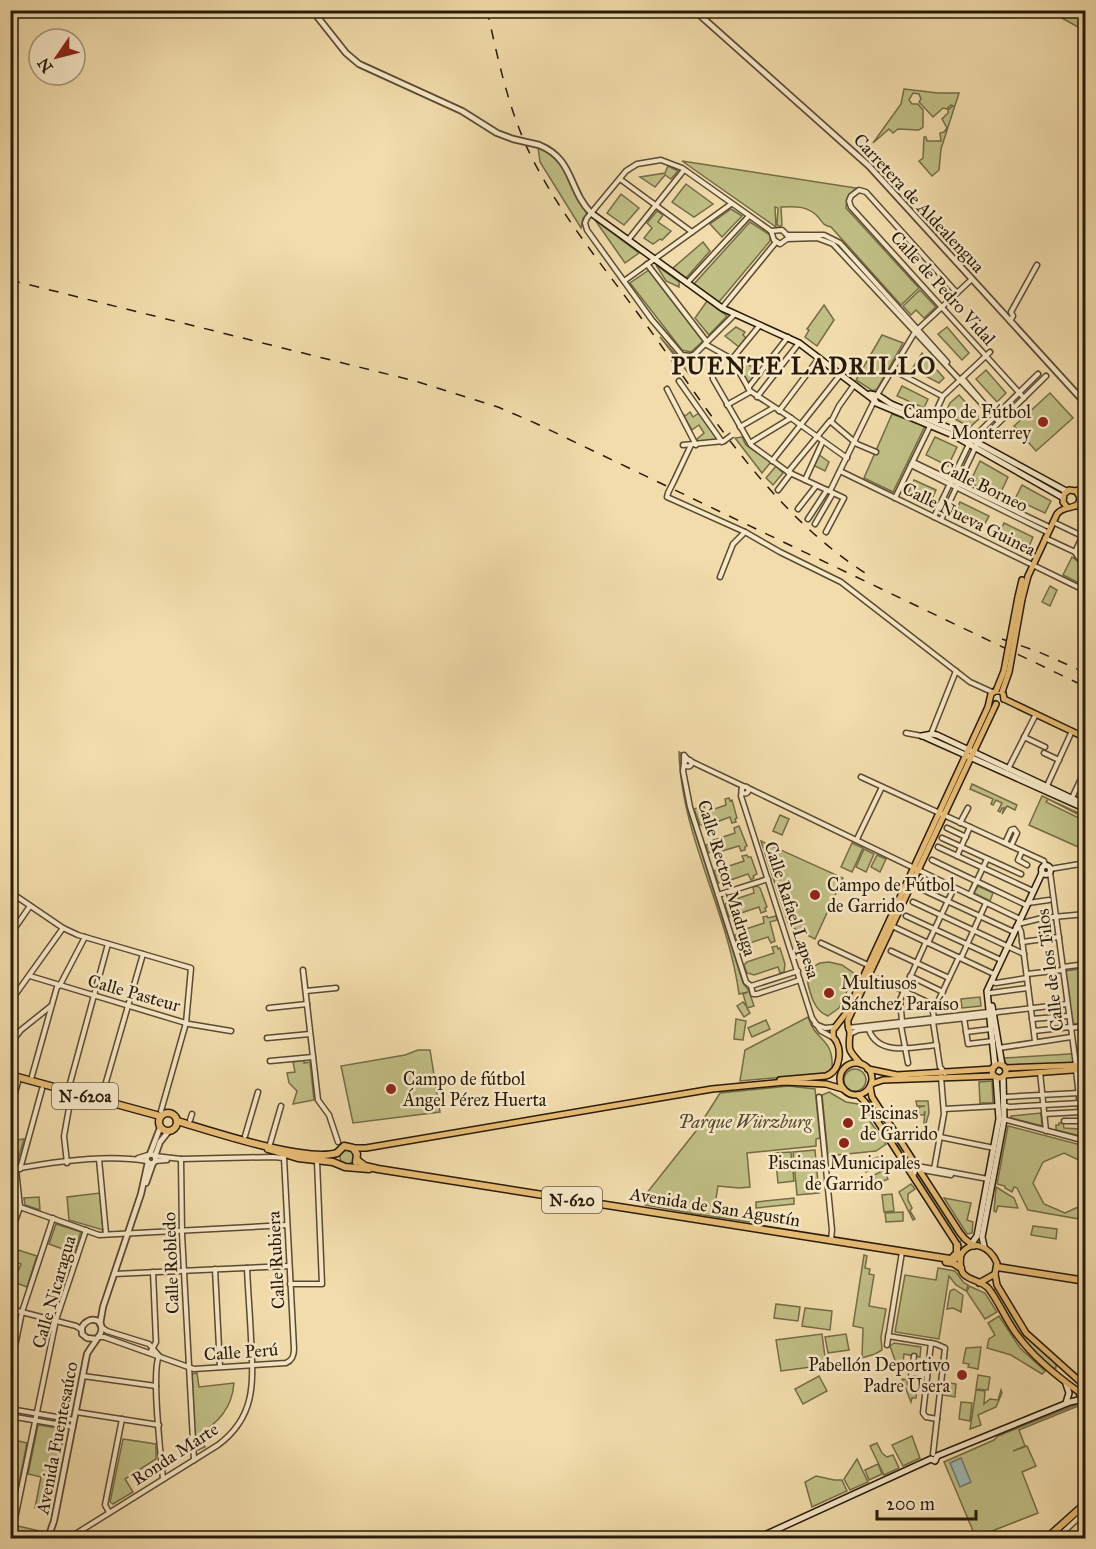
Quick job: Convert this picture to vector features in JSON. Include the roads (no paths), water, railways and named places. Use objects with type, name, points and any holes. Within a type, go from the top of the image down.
[{"type":"highway","name":"N-620a","points":[[10,1075],[160,1114]]},
{"type":"highway","points":[[177,1121],[176,1126],[168,1132],[160,1128],[158,1121],[160,1114],[171,1113],[177,1121],[300,1153],[321,1155],[339,1148],[352,1148]]},
{"type":"highway","points":[[227,1135],[294,1158],[317,1161],[339,1163],[339,1148]]},
{"type":"highway","name":"N-620","points":[[352,1148],[357,1157]]},
{"type":"highway","points":[[349,1167],[357,1157]]},
{"type":"highway","name":"Avenida de San Agustín","points":[[357,1157],[365,1166],[378,1169],[950,1259]]},
{"type":"highway","name":"N-620","points":[[339,1163],[349,1167]]},
{"type":"highway","name":"Avenida de San Agustín","points":[[349,1167],[378,1169]]},
{"type":"highway","points":[[950,1259],[957,1253],[957,1245]]},
{"type":"highway","name":"Avenida de San Agustín","points":[[903,1252],[917,1257],[953,1263],[961,1268]]},
{"type":"highway","points":[[950,1259],[955,1259],[961,1254]]},
{"type":"highway","points":[[997,1267],[1086,1281]]},
{"type":"highway","points":[[1047,1539],[1057,1533],[1086,1503]]},
{"type":"main road","points":[[591,213],[722,308],[789,337],[877,399],[970,442],[1065,499],[1082,500]]},
{"type":"main road","points":[[1086,486],[1076,490],[1065,499],[1046,529],[1020,598],[1009,672],[995,696],[871,967],[849,1019],[848,1032],[850,1052],[861,1064],[868,1069],[897,1075],[1040,1072],[1086,1067]]},
{"type":"main road","points":[[1076,490],[1086,509]]},
{"type":"main road","points":[[1031,564],[1065,499]]},
{"type":"main road","points":[[995,696],[1086,738]]},
{"type":"main road","points":[[922,736],[931,736],[1086,807]]},
{"type":"main road","points":[[969,753],[1008,769],[1047,790]]},
{"type":"main road","points":[[1001,1106],[1003,1097],[1001,1073],[998,1048],[991,1029],[990,986],[1042,873],[1041,868],[1047,867]]},
{"type":"main road","points":[[843,1089],[835,1039],[836,1026],[847,1012],[871,967]]},
{"type":"main road","points":[[991,1013],[995,1040],[994,1068]]},
{"type":"main road","points":[[836,1026],[848,1032]]},
{"type":"main road","points":[[835,1039],[843,1042],[848,1032]]},
{"type":"main road","points":[[767,1083],[830,1075],[837,1067],[838,1049]]},
{"type":"main road","points":[[777,1080],[829,1078],[850,1065],[861,1064]]},
{"type":"main road","points":[[994,1068],[1001,1073]]},
{"type":"main road","points":[[858,1095],[879,1081],[994,1068],[1001,1073],[1076,1068]]},
{"type":"main road","points":[[868,1069],[871,1076],[872,1097],[917,1168],[965,1239],[972,1245],[984,1246]]},
{"type":"main road","points":[[961,1254],[972,1245],[976,1237],[990,1181],[1002,1119],[1001,1073]]},
{"type":"main road","points":[[352,1148],[366,1148],[697,1090],[767,1083],[817,1083],[843,1089],[850,1094],[858,1095],[865,1102],[957,1245],[961,1254],[961,1268],[970,1280],[989,1289],[1019,1338],[1082,1396]]},
{"type":"main road","points":[[1002,1119],[994,1148],[982,1237],[984,1246],[993,1255],[997,1267],[996,1283],[1026,1333],[1085,1386],[1081,1388],[1082,1396]]},
{"type":"main road","points":[[357,1157],[366,1148]]},
{"type":"main road","points":[[965,1239],[976,1237]]},
{"type":"main road","points":[[979,1283],[995,1274]]},
{"type":"main road","points":[[1060,1377],[1069,1390],[1067,1403]]},
{"type":"main road","points":[[758,1539],[934,1457],[1082,1396]]},
{"type":"street","points":[[312,10],[346,53],[359,64],[462,111],[497,133],[538,145],[554,153],[563,161],[580,200],[591,213]]},
{"type":"street","name":"Carretera de Aldealengua","points":[[694,10],[870,166],[1086,404]]},
{"type":"street","points":[[735,314],[695,354],[687,356],[679,352],[586,230],[585,223],[631,167],[646,161],[665,161],[684,170],[771,231],[776,242]]},
{"type":"street","points":[[628,240],[684,170]]},
{"type":"street","points":[[620,179],[692,232]]},
{"type":"street","name":"Calle de Pedro Vidal","points":[[957,293],[866,192],[860,190],[853,194],[849,199],[849,204],[988,354],[1024,398]]},
{"type":"street","points":[[624,281],[731,204]]},
{"type":"street","points":[[687,283],[749,216]]},
{"type":"street","points":[[771,231],[784,231],[787,237]]},
{"type":"street","points":[[774,237],[777,231]]},
{"type":"street","points":[[776,242],[780,244],[787,237],[818,234],[836,240],[999,422]]},
{"type":"street","points":[[722,308],[776,242]]},
{"type":"street","points":[[647,264],[706,343],[732,359],[749,390],[847,458]]},
{"type":"street","points":[[1005,315],[1011,312],[1037,265]]},
{"type":"street","points":[[815,524],[855,441],[916,330],[972,279]]},
{"type":"street","points":[[1010,321],[1013,316],[1011,312]]},
{"type":"street","points":[[732,359],[760,325]]},
{"type":"street","points":[[727,405],[749,390],[752,382],[789,337]]},
{"type":"street","points":[[757,397],[799,343]]},
{"type":"street","points":[[721,354],[712,376],[750,443],[789,472],[844,498],[826,532]]},
{"type":"street","points":[[895,498],[942,396],[988,354]]},
{"type":"street","points":[[779,411],[820,357]]},
{"type":"street","points":[[893,370],[942,396]]},
{"type":"street","points":[[772,461],[841,374]]},
{"type":"street","points":[[934,517],[970,442],[1038,374]]},
{"type":"street","points":[[941,520],[976,446],[1046,376]]},
{"type":"street","points":[[679,381],[723,441]]},
{"type":"street","points":[[745,383],[752,382]]},
{"type":"street","points":[[778,490],[789,472],[830,422],[855,384]]},
{"type":"street","points":[[667,389],[696,445]]},
{"type":"street","points":[[740,427],[774,408]]},
{"type":"street","points":[[750,443],[791,418]]},
{"type":"street","points":[[830,422],[855,441],[876,452]]},
{"type":"street","points":[[683,445],[723,441],[732,435],[744,434]]},
{"type":"street","points":[[805,480],[822,442]]},
{"type":"street","points":[[691,445],[667,495],[841,582],[956,671],[995,696]]},
{"type":"street","name":"Calle Borneo","points":[[912,464],[1046,529]]},
{"type":"street","name":"Calle Nueva Guinea","points":[[840,471],[1086,591]]},
{"type":"street","points":[[798,509],[816,486]]},
{"type":"street","points":[[808,519],[830,492]]},
{"type":"street","points":[[1053,522],[1084,535],[1075,552]]},
{"type":"street","points":[[720,577],[733,544],[745,532]]},
{"type":"street","points":[[1045,538],[1075,552],[1086,569]]},
{"type":"street","points":[[931,736],[956,671]]},
{"type":"street","points":[[1008,769],[1036,714]]},
{"type":"street","points":[[1047,790],[1072,731]]},
{"type":"street","points":[[906,733],[922,736]]},
{"type":"street","points":[[1024,736],[1045,747]]},
{"type":"street","points":[[1044,753],[1059,760]]},
{"type":"street","name":"Calle Rector Madruga","points":[[744,790],[732,781],[689,763],[684,774],[690,807],[746,982],[751,986]]},
{"type":"street","points":[[1072,801],[1086,768]]},
{"type":"street","points":[[861,777],[1044,861],[1047,867],[1086,864],[1083,850]]},
{"type":"street","points":[[857,839],[882,787]]},
{"type":"street","points":[[744,790],[758,793],[857,839],[986,903],[1018,923],[1035,1041]]},
{"type":"street","name":"Calle Rafael Lapesa","points":[[744,790],[744,804],[815,1023]]},
{"type":"street","points":[[960,823],[968,808]]},
{"type":"street","points":[[957,856],[970,827]]},
{"type":"street","points":[[947,828],[966,837]]},
{"type":"street","points":[[1005,843],[1011,830],[1015,830],[1017,832],[1011,846]]},
{"type":"street","points":[[942,838],[1021,874]]},
{"type":"street","points":[[938,847],[1009,880],[1032,894],[1036,901]]},
{"type":"street","points":[[1022,851],[1018,860],[1027,865]]},
{"type":"street","points":[[969,895],[987,859]]},
{"type":"street","points":[[932,860],[1027,904],[1049,900]]},
{"type":"street","name":"Calle de los Tilos","points":[[1047,867],[1057,917],[1085,1141]]},
{"type":"street","points":[[1009,880],[1013,871]]},
{"type":"street","points":[[718,895],[768,879]]},
{"type":"street","points":[[919,888],[980,916],[1018,923],[1086,914]]},
{"type":"street","points":[[908,1063],[900,1000],[954,888]]},
{"type":"street","points":[[10,892],[63,928],[85,937],[191,968],[186,1023],[160,1114]]},
{"type":"street","points":[[913,902],[1024,954]]},
{"type":"street","points":[[934,1169],[944,1109],[943,1075],[933,1013],[986,903]]},
{"type":"street","points":[[10,935],[30,906]]},
{"type":"street","points":[[906,916],[1001,960]]},
{"type":"street","points":[[1018,923],[1030,921]]},
{"type":"street","points":[[890,926],[994,974]]},
{"type":"street","points":[[10,1002],[63,928]]},
{"type":"street","points":[[32,1076],[57,987],[60,986],[85,937]]},
{"type":"street","points":[[1022,942],[1059,937]]},
{"type":"street","points":[[821,943],[871,967]]},
{"type":"street","points":[[69,1087],[108,944]]},
{"type":"street","points":[[891,951],[950,978]]},
{"type":"street","points":[[102,1096],[143,954]]},
{"type":"street","points":[[990,986],[1086,964]]},
{"type":"street","points":[[303,970],[318,1100],[329,1115],[339,1148]]},
{"type":"street","points":[[798,971],[751,986],[753,993],[757,994],[800,980]]},
{"type":"street","name":"Calle Pasteur","points":[[30,976],[186,1023],[231,1031]]},
{"type":"street","points":[[910,976],[943,992]]},
{"type":"street","points":[[878,979],[936,1006]]},
{"type":"street","points":[[990,986],[1028,988]]},
{"type":"street","points":[[306,991],[336,988]]},
{"type":"street","points":[[269,1008],[307,1004]]},
{"type":"street","points":[[848,1032],[1067,1004]]},
{"type":"street","points":[[10,1044],[21,1030],[52,1006]]},
{"type":"street","points":[[934,1020],[991,1013]]},
{"type":"street","points":[[1032,1019],[1068,1016]]},
{"type":"street","points":[[964,1018],[968,1044],[995,1040]]},
{"type":"street","points":[[815,1023],[825,1028],[836,1026]]},
{"type":"street","points":[[815,1023],[821,1031],[835,1039]]},
{"type":"street","points":[[848,1032],[902,1024]]},
{"type":"street","points":[[1034,1031],[1086,1026]]},
{"type":"street","points":[[966,1032],[991,1029]]},
{"type":"street","points":[[869,1030],[874,1040],[880,1045],[891,1048],[937,1045]]},
{"type":"street","points":[[267,1038],[310,1034]]},
{"type":"street","points":[[998,1048],[1071,1037]]},
{"type":"street","points":[[270,1061],[313,1057]]},
{"type":"street","points":[[935,1074],[940,1067]]},
{"type":"street","points":[[1040,1072],[1046,1131]]},
{"type":"street","points":[[10,1110],[18,1082]]},
{"type":"street","points":[[10,1236],[21,1207],[18,1169],[42,1089]]},
{"type":"street","points":[[245,1136],[258,1092]]},
{"type":"street","points":[[1003,1097],[1079,1093]]},
{"type":"street","points":[[67,1163],[64,1136],[71,1097]]},
{"type":"street","points":[[819,1098],[831,1240]]},
{"type":"street","points":[[944,1109],[1080,1103]]},
{"type":"street","points":[[270,1144],[281,1106]]},
{"type":"street","points":[[1044,1114],[1081,1112]]},
{"type":"street","points":[[190,1120],[192,1114]]},
{"type":"street","points":[[1002,1119],[1085,1141]]},
{"type":"street","points":[[1064,1121],[1082,1121]]},
{"type":"street","points":[[82,1327],[85,1337],[96,1338],[101,1326],[103,1307],[141,1194],[160,1128]]},
{"type":"street","points":[[151,1159],[168,1132]]},
{"type":"street","points":[[940,1137],[994,1148]]},
{"type":"street","points":[[158,1149],[163,1158]]},
{"type":"street","name":"Calle Rubiera","points":[[284,1158],[294,1349],[294,1356],[291,1360]]},
{"type":"street","points":[[10,1170],[99,1159],[294,1158]]},
{"type":"street","points":[[99,1159],[106,1234]]},
{"type":"street","points":[[151,1159],[173,1159]]},
{"type":"street","name":"Calle Robledo","points":[[181,1159],[188,1366],[194,1460]]},
{"type":"street","points":[[290,1284],[322,1284],[317,1161]]},
{"type":"street","points":[[908,1168],[934,1169],[990,1181]]},
{"type":"street","points":[[913,1176],[917,1168]]},
{"type":"street","points":[[917,1168],[990,1181]]},
{"type":"street","points":[[21,1207],[99,1234],[287,1225]]},
{"type":"street","points":[[10,1370],[22,1312],[53,1218]]},
{"type":"street","name":"Calle Nicaragua","points":[[12,1539],[56,1320],[86,1230]]},
{"type":"street","points":[[887,1345],[903,1252]]},
{"type":"street","points":[[114,1274],[289,1266]]},
{"type":"street","name":"Ronda Marte","points":[[68,1538],[225,1440],[238,1426],[251,1396],[252,1365],[247,1268]]},
{"type":"street","points":[[215,1269],[220,1367]]},
{"type":"street","points":[[150,1353],[156,1342],[153,1272]]},
{"type":"street","points":[[10,1309],[82,1327],[103,1307]]},
{"type":"street","points":[[92,1319],[101,1326],[154,1347],[159,1356],[156,1362],[156,1386],[163,1479]]},
{"type":"street","points":[[888,1336],[944,1346],[946,1350],[934,1457]]},
{"type":"street","name":"Avenida Fuentesaúco","points":[[49,1539],[87,1354],[85,1337]]},
{"type":"street","name":"Calle Perú","points":[[96,1338],[104,1337],[201,1369],[286,1363],[291,1360]]},
{"type":"street","name":"Avenida Fuentesaúco","points":[[87,1354],[96,1338]]},
{"type":"street","points":[[931,1343],[923,1413],[926,1417],[937,1419]]},
{"type":"street","points":[[910,1383],[914,1356]]},
{"type":"street","points":[[912,1372],[927,1375]]},
{"type":"street","points":[[83,1376],[156,1386]]},
{"type":"street","points":[[10,1409],[74,1420]]},
{"type":"street","points":[[76,1412],[159,1425]]},
{"type":"street","points":[[10,1416],[73,1427]]},
{"type":"street","points":[[109,1512],[105,1505],[122,1419]]},
{"type":"street","points":[[1057,1533],[1064,1531],[1086,1511]]},
{"type":"street","name":"Avenida Fuentesaúco","points":[[52,1527],[55,1538]]},
{"type":"street","points":[[1064,1531],[1066,1539]]},
{"type":"street","points":[[1057,1533],[1066,1539]]},
{"type":"street","points":[[49,1539],[55,1538]]},
{"type":"water","points":[[961,1458],[971,1482],[960,1487],[950,1463]]},
{"type":"railway","points":[[487,10],[504,83],[522,137],[542,176],[568,218],[742,457],[799,520],[830,548],[865,573]]},
{"type":"railway","points":[[10,280],[415,381],[498,407],[1086,687]]},
{"type":"railway","points":[[1002,639],[1039,652],[1086,673]]},
{"type":"place","name":"Campo de Fútbol Monterrey","points":[[1043,422]]},
{"type":"place","name":"Campo de Fútbol de Garrido","points":[[815,895]]},
{"type":"place","name":"Multiusos Sánchez Paraíso","points":[[829,993]]},
{"type":"place","name":"Campo de fútbol Ángel Pérez Huerta","points":[[391,1089]]},
{"type":"place","name":"Piscinas de Garrido","points":[[848,1123]]},
{"type":"place","name":"Piscinas Municipales de Garrido","points":[[844,1143]]},
{"type":"place","name":"Pabellón Deportivo Padre Usera","points":[[962,1375]]},
{"type":"district","name":"PUENTE LADRILLO","points":[[804,366]]},
{"type":"park label","name":"Parque Würzburg","points":[[745,1122]]}]
